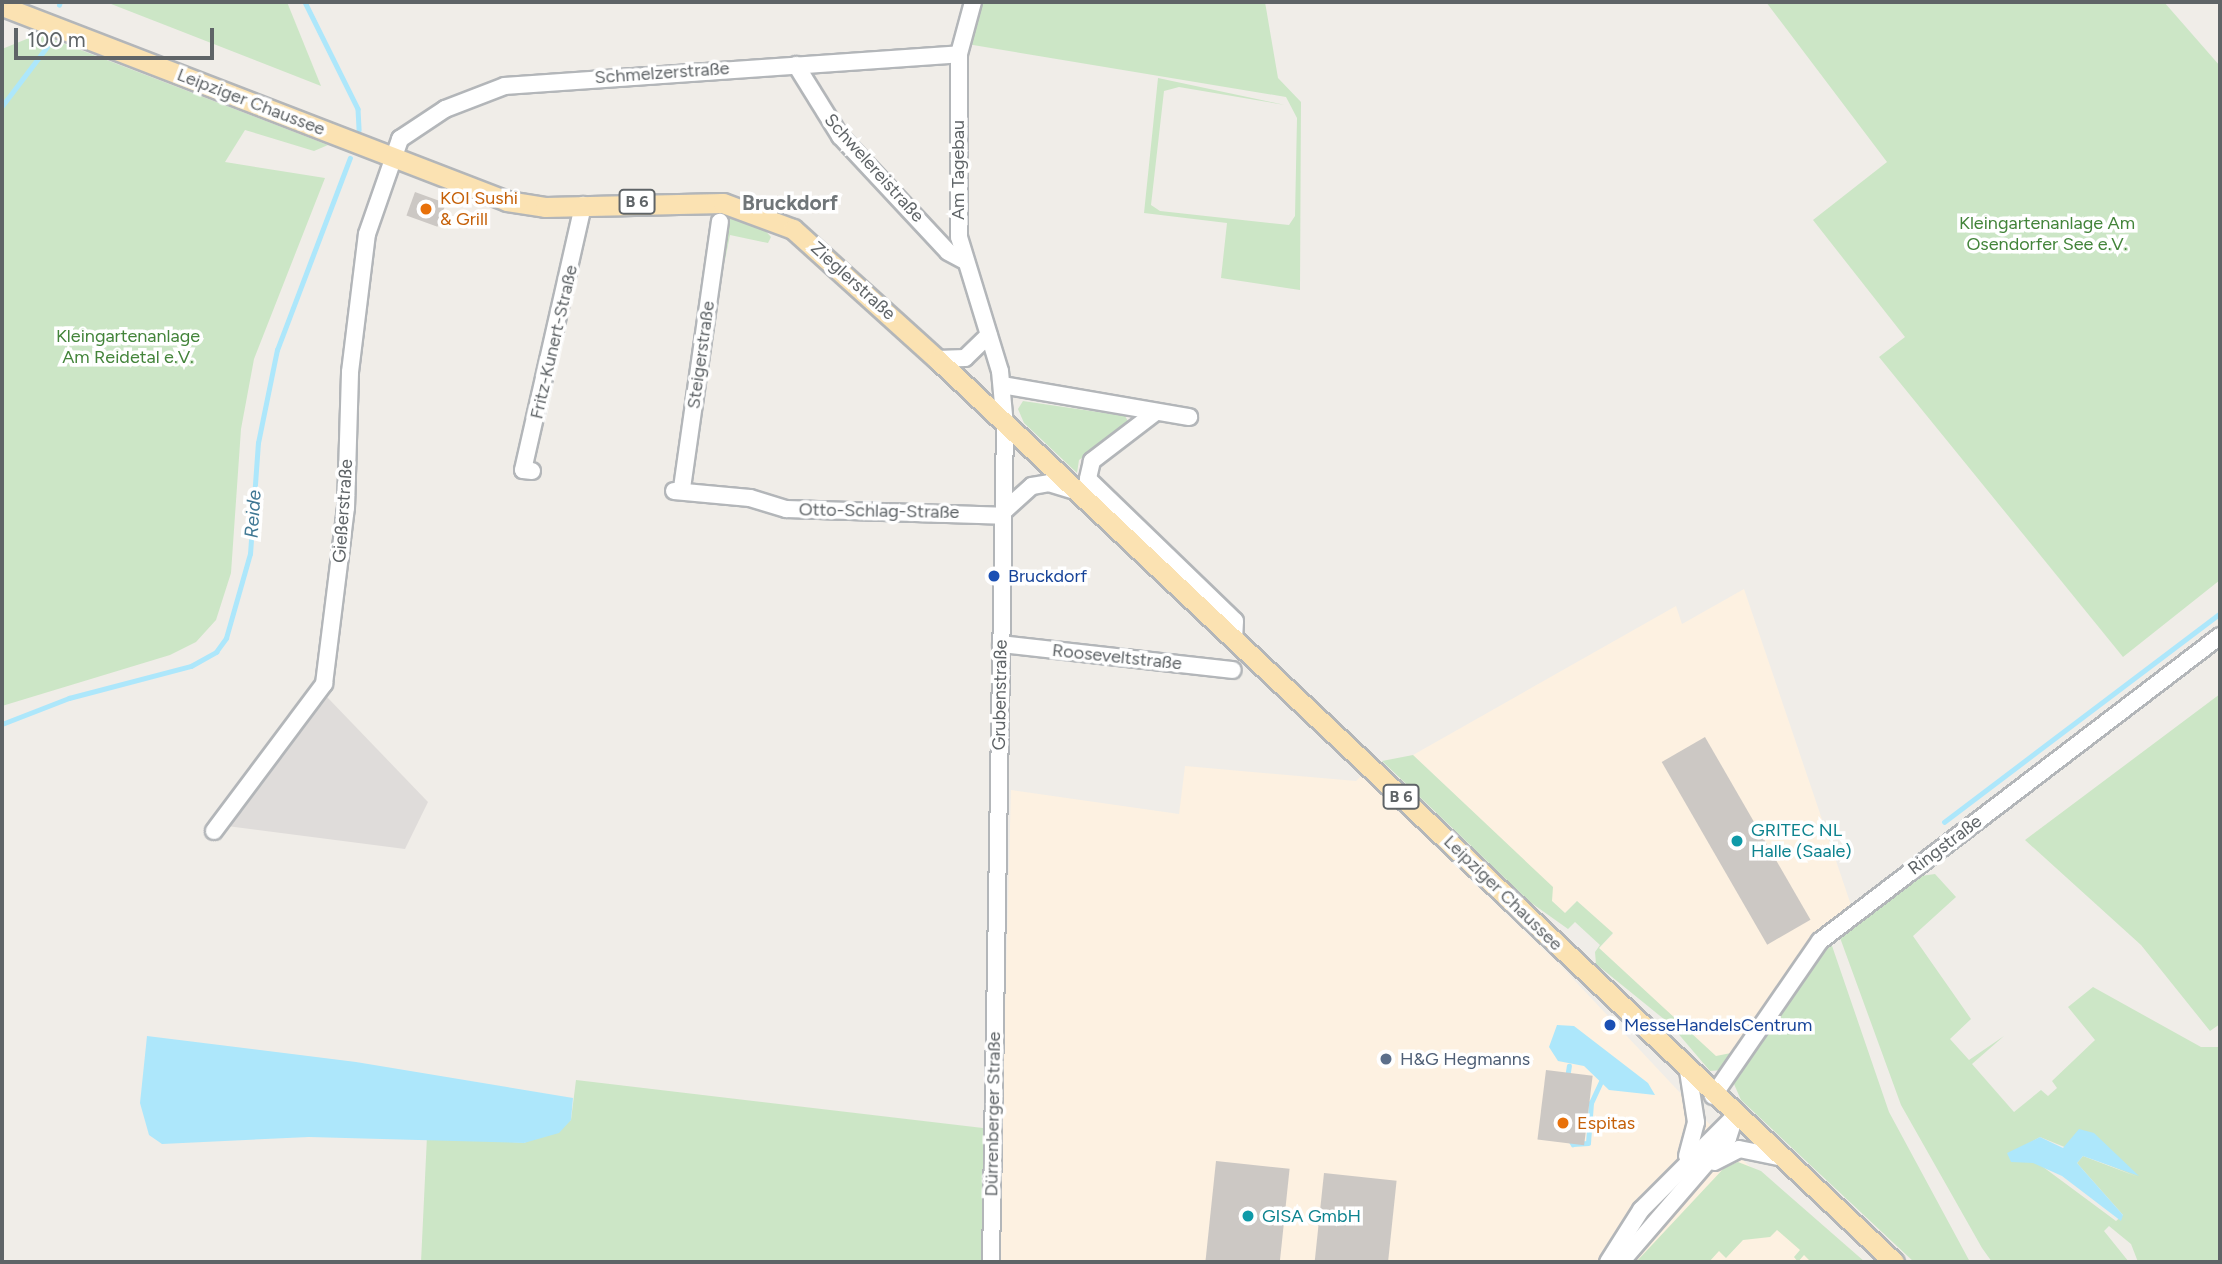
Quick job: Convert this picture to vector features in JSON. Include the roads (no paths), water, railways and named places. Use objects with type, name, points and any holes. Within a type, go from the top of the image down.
[{"type":"main road","name":"Leipziger Chaussee","points":[[2,6],[365,146]]},
{"type":"main road","name":"Zieglerstraße","points":[[365,146],[507,201],[583,205],[700,202],[759,212],[810,242],[1005,426],[1080,485],[1268,672]]},
{"type":"main road","name":"Leipziger Chaussee","points":[[1268,672],[1735,1116]]},
{"type":"main road","name":"B 6","points":[[1735,1116],[1894,1262]]},
{"type":"street","name":"Am Tagebau","points":[[973,2],[959,54],[963,260],[989,335],[1002,385],[1005,426]]},
{"type":"street","name":"Schmelzerstraße","points":[[394,159],[400,139],[445,109],[505,86],[959,54]]},
{"type":"street","name":"Schwelereistraße","points":[[796,65],[840,135],[948,252],[963,260]]},
{"type":"street","name":"Gießerstraße","points":[[214,831],[324,684],[346,508],[350,372],[368,234],[394,159]]},
{"type":"street","name":"Fritz-Kunert-Straße","points":[[532,471],[523,470],[583,205]]},
{"type":"street","name":"Steigerstraße","points":[[678,489],[720,222]]},
{"type":"street","points":[[937,359],[965,358],[989,335]]},
{"type":"street","points":[[1002,385],[1188,417]]},
{"type":"street","points":[[1003,514],[1032,486],[1049,483],[1080,485],[1092,461],[1156,412]]},
{"type":"street","name":"Grubenstraße","points":[[996,965],[1005,426]]},
{"type":"street","name":"Otto-Schlag-Straße","points":[[678,489],[786,509],[1003,514]]},
{"type":"street","name":"Ringstraße","points":[[1713,1096],[1820,941],[2220,636]]},
{"type":"street","name":"Rooseveltstraße","points":[[1001,644],[1233,670]]},
{"type":"street","name":"Dürrenberger Straße","points":[[991,1262],[996,965]]},
{"type":"street","points":[[1683,1164],[1696,1122],[1688,1071]]},
{"type":"street","points":[[1608,1262],[1641,1210],[1683,1164],[1735,1116]]},
{"type":"street","points":[[1621,1262],[1728,1138],[1735,1116]]},
{"type":"street","points":[[1703,1169],[1739,1149],[1779,1157]]},
{"type":"water","points":[[1557,1025],[1574,1026],[1648,1083],[1655,1095],[1609,1090],[1584,1066],[1558,1061],[1549,1047]]},
{"type":"water","points":[[147,1036],[356,1062],[573,1098],[571,1120],[559,1133],[524,1143],[309,1137],[162,1144],[149,1135],[140,1103]]},
{"type":"water","points":[[2079,1129],[2094,1133],[2139,1176],[2083,1156],[2077,1163],[2123,1215],[2121,1221],[2062,1176],[2033,1163],[2011,1162],[2007,1153],[2040,1137],[2063,1148]]},
{"type":"waterway","name":"Reide","points":[[305,2],[358,109],[359,130]]},
{"type":"waterway","points":[[2,106],[49,44]]},
{"type":"waterway","name":"Reide","points":[[2,724],[69,698],[191,666],[216,652],[226,638],[250,554],[258,443],[277,350],[350,158]]},
{"type":"waterway","points":[[1944,822],[2220,613]]},
{"type":"waterway","points":[[1567,1078],[1569,1066]]},
{"type":"waterway","points":[[1570,1139],[1573,1144],[1588,1143],[1591,1103],[1601,1082]]},
{"type":"place","name":"KOI Sushi & Grill","points":[[426,209]]},
{"type":"place","name":"Bruckdorf","points":[[994,576]]},
{"type":"place","name":"GRITEC NL Halle (Saale)","points":[[1737,841]]},
{"type":"place","name":"MesseHandelsCentrum","points":[[1610,1025]]},
{"type":"place","name":"H&G Hegmanns","points":[[1386,1059]]},
{"type":"place","name":"Espitas","points":[[1563,1123]]},
{"type":"place","name":"GISA GmbH","points":[[1248,1216]]},
{"type":"district","name":"Bruckdorf","points":[[790,203]]},
{"type":"park label","name":"Kleingartenanlage Am Osendorfer See e.V.","points":[[2047,234]]},
{"type":"park label","name":"Kleingartenanlage Am Reidetal e.V.","points":[[128,347]]}]
